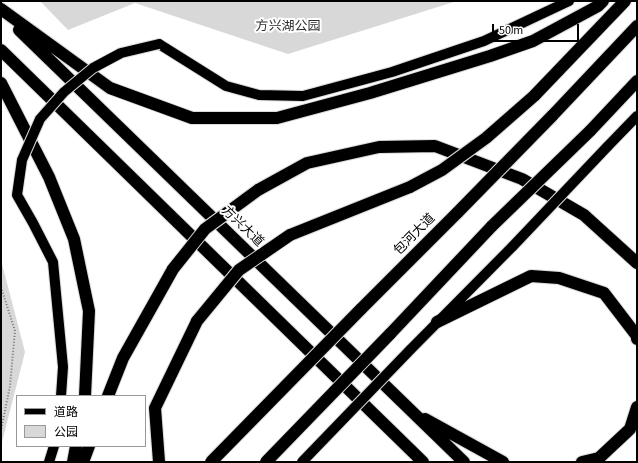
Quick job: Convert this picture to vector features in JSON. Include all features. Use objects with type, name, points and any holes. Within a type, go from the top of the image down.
[{"type":"highway","points":[[1,9],[110,88],[192,118],[277,118],[490,56],[532,41],[598,6],[604,1]]},
{"type":"highway","points":[[159,462],[155,408],[197,321],[239,270],[290,235],[410,187],[442,170],[486,138],[534,96],[625,1]]},
{"type":"highway","name":"方兴大道","points":[[1,13],[464,462]]},
{"type":"highway","name":"包河大道","points":[[211,462],[552,116],[637,26]]},
{"type":"highway","points":[[1,50],[423,462]]},
{"type":"highway","points":[[266,462],[492,226],[590,131],[637,81]]},
{"type":"highway","points":[[1,83],[49,177],[74,239],[89,311],[85,395]]},
{"type":"highway","points":[[108,395],[123,358],[173,269],[205,229],[258,190],[307,163],[379,147],[435,146],[522,179],[584,215],[637,263]]},
{"type":"highway","points":[[437,322],[531,276],[559,278],[604,293],[637,336],[637,339]]},
{"type":"highway","points":[[582,462],[599,458],[630,429],[637,407]]},
{"type":"highway","points":[[412,411],[503,462]]},
{"type":"highway","points":[[394,433],[413,462]]},
{"type":"highway","points":[[73,462],[76,447]]},
{"type":"highway","points":[[83,462],[89,447]]},
{"type":"main road","points":[[61,395],[63,367],[53,262],[17,195],[22,160],[40,119],[64,92],[93,68],[121,53],[159,44],[226,86],[259,95],[303,96],[392,72],[484,41],[569,1]]},
{"type":"main road","points":[[304,460],[437,322],[513,246],[637,116]]},
{"type":"main road","points":[[49,462],[54,447]]},
{"type":"path","points":[[1,287],[15,332],[10,386],[1,430]]},
{"type":"green space","name":"方兴湖公园","points":[[40,1],[457,1],[288,54],[135,3],[68,30]]},
{"type":"green space","points":[[1,260],[25,352],[1,446]]}]
